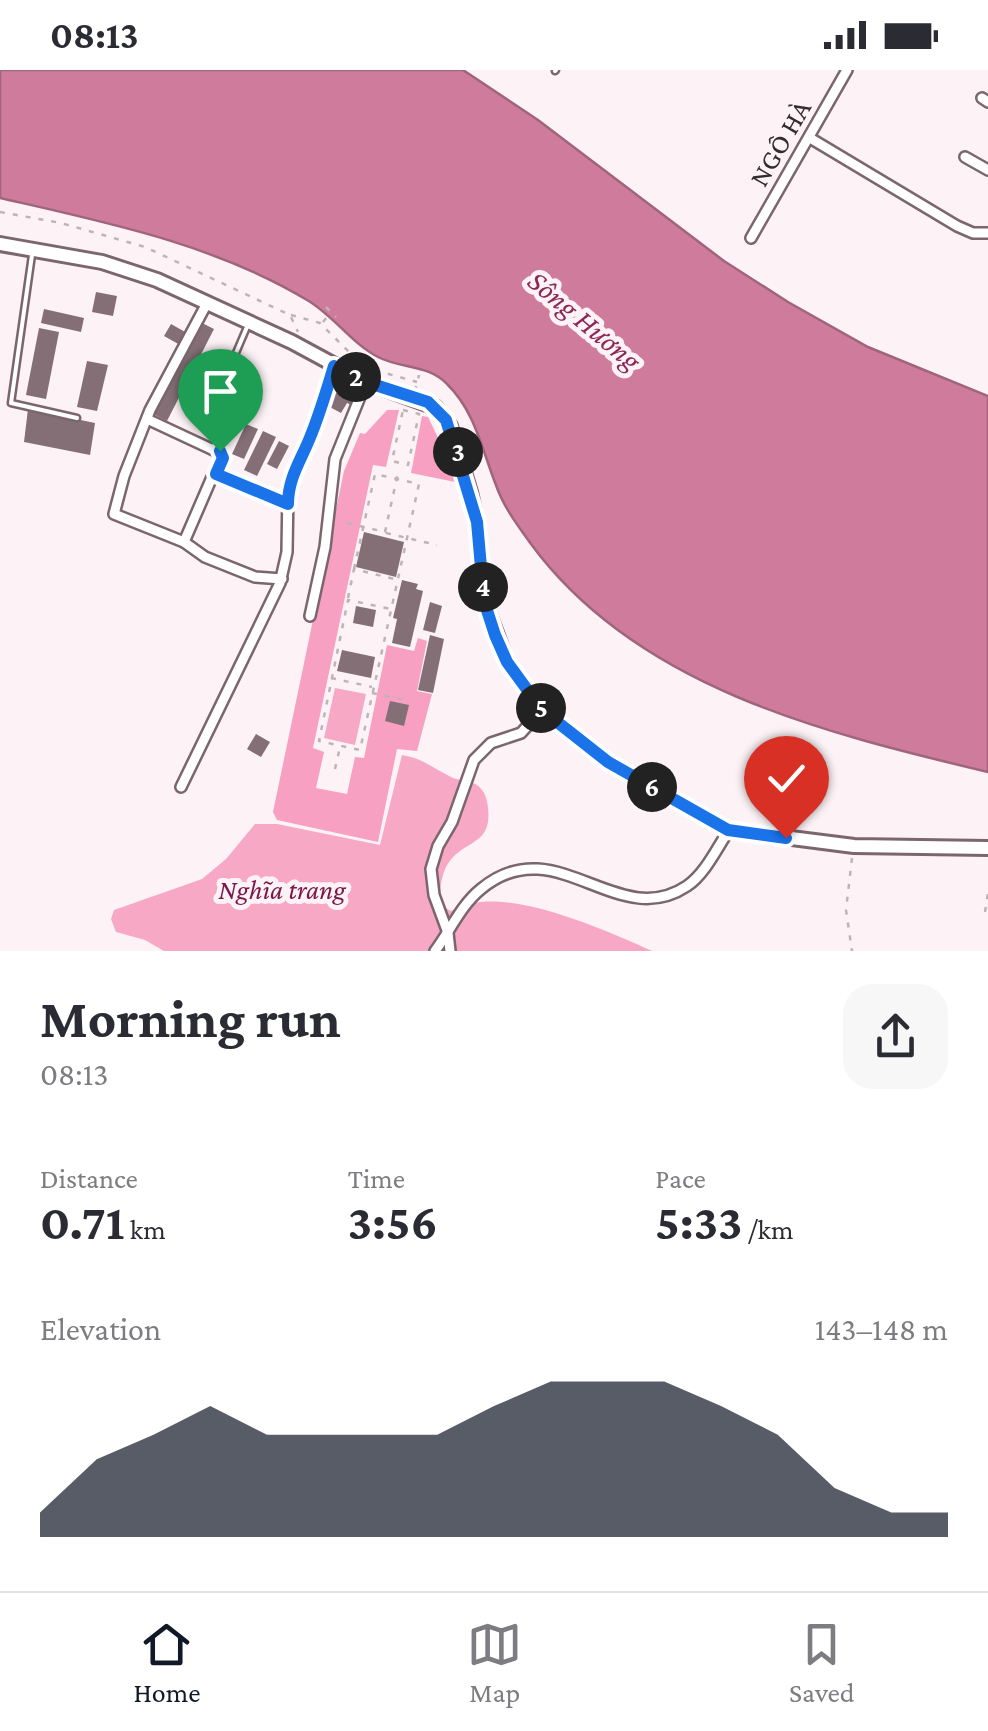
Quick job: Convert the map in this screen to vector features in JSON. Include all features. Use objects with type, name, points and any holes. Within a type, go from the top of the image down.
[{"type":"main road","points":[[1,248],[102,262],[157,280],[292,342],[366,382],[434,407],[450,426],[478,528],[484,601],[507,662],[542,710],[608,762],[728,830],[854,846],[988,848]]},
{"type":"street","name":"NGÔ HÀ","points":[[751,238],[847,70]]},
{"type":"street","points":[[810,138],[958,226],[974,233],[988,233]]},
{"type":"street","points":[[964,157],[988,170]]},
{"type":"street","points":[[206,305],[147,419],[114,514],[184,542],[205,557],[255,576],[282,579]]},
{"type":"street","points":[[181,787],[282,579],[287,552],[288,490],[295,466],[310,440],[334,366]]},
{"type":"street","points":[[310,616],[325,547],[335,459],[366,382]]},
{"type":"street","points":[[147,419],[220,451],[223,458],[184,542]]},
{"type":"street","points":[[216,474],[288,504]]},
{"type":"street","points":[[450,951],[430,869],[438,846],[452,822],[474,760],[491,743],[521,733],[542,710]]},
{"type":"street","points":[[435,951],[468,900],[483,886],[510,872],[536,866],[617,894],[647,898],[670,894],[689,885],[728,830]]},
{"type":"lane","points":[[33,250],[12,403],[77,418]]},
{"type":"lane","points":[[221,388],[250,322]]},
{"type":"path","points":[[0,212],[61,223],[144,247],[290,315],[321,324],[364,367],[417,382]]},
{"type":"path","points":[[326,306],[336,317]]},
{"type":"path","points":[[321,324],[332,312]]},
{"type":"path","points":[[290,315],[299,329],[292,342]]},
{"type":"path","points":[[413,398],[419,376]]},
{"type":"path","points":[[403,410],[419,414],[408,465],[400,465],[392,462],[403,410]]},
{"type":"path","points":[[385,532],[398,473]]},
{"type":"path","points":[[375,474],[420,484],[360,750],[318,741],[363,527],[375,474]]},
{"type":"path","points":[[347,524],[437,545]]},
{"type":"path","points":[[354,569],[398,580]]},
{"type":"path","points":[[348,600],[391,609]]},
{"type":"path","points":[[331,678],[405,700],[404,704]]},
{"type":"path","points":[[335,769],[340,746]]},
{"type":"path","points":[[852,951],[846,910],[854,846]]},
{"type":"path","points":[[985,912],[988,894]]},
{"type":"green space","points":[[335,688],[366,694],[355,745],[324,738]]},
{"type":"green space","name":"Nghĩa trang","points":[[402,755],[476,784],[487,801],[487,827],[446,867],[440,905],[451,911],[481,902],[522,905],[568,917],[652,951],[164,951],[145,940],[116,932],[111,919],[114,910],[202,879],[226,859],[255,824],[277,824],[380,845]]},
{"type":"shaded area","points":[[387,410],[399,410],[386,467],[373,465],[313,748],[324,752],[316,788],[347,794],[355,757],[364,758],[387,645],[414,651],[418,638],[427,641],[417,691],[432,694],[417,751],[397,749],[378,842],[277,820],[273,812],[344,471],[360,433],[365,434]]},
{"type":"shaded area","points":[[422,416],[428,417],[460,483],[411,473]]},
{"type":"water","name":"Sông Hương","points":[[0,70],[463,70],[538,120],[724,261],[788,302],[868,347],[988,396],[988,772],[799,720],[678,669],[624,634],[574,593],[531,544],[503,501],[464,406],[440,378],[378,357],[307,300],[235,264],[158,237],[0,198]]},
{"type":"building","points":[[96,292],[117,296],[113,316],[92,312]]},
{"type":"building","points":[[44,309],[84,318],[81,332],[41,323]]},
{"type":"building","points":[[200,322],[214,329],[167,421],[153,414]]},
{"type":"building","points":[[171,324],[187,333],[180,345],[164,336]]},
{"type":"building","points":[[39,328],[59,332],[46,399],[26,395]]},
{"type":"building","points":[[87,361],[108,365],[97,411],[77,407]]},
{"type":"building","points":[[332,390],[350,400],[353,394],[359,397],[355,407],[347,403],[341,413],[324,404]]},
{"type":"building","points":[[190,392],[212,403],[205,418],[182,407]]},
{"type":"building","points":[[218,405],[233,413],[226,428],[211,421]]},
{"type":"building","points":[[28,409],[95,423],[90,455],[24,442]]},
{"type":"building","points":[[246,424],[258,429],[244,459],[232,454]]},
{"type":"building","points":[[263,431],[276,437],[257,476],[244,470]]},
{"type":"building","points":[[279,441],[289,446],[277,469],[267,464]]},
{"type":"building","points":[[364,532],[404,542],[396,577],[356,567]]},
{"type":"building","points":[[402,580],[418,584],[416,589],[423,591],[410,647],[392,643]]},
{"type":"building","points":[[430,602],[442,606],[435,633],[423,630]]},
{"type":"building","points":[[356,606],[376,610],[373,627],[353,623]]},
{"type":"building","points":[[430,635],[444,639],[433,693],[418,690]]},
{"type":"building","points":[[342,650],[375,657],[371,678],[337,671]]},
{"type":"building","points":[[390,701],[409,705],[404,726],[385,721]]},
{"type":"building","points":[[256,734],[270,742],[261,757],[247,749]]},
{"type":"route","points":[[220,451],[223,458],[216,474],[288,504],[295,466],[310,440],[334,366],[366,382],[428,402],[450,426],[470,492],[478,528],[484,601],[495,635],[507,662],[542,710],[608,762],[728,830],[786,838]]}]
